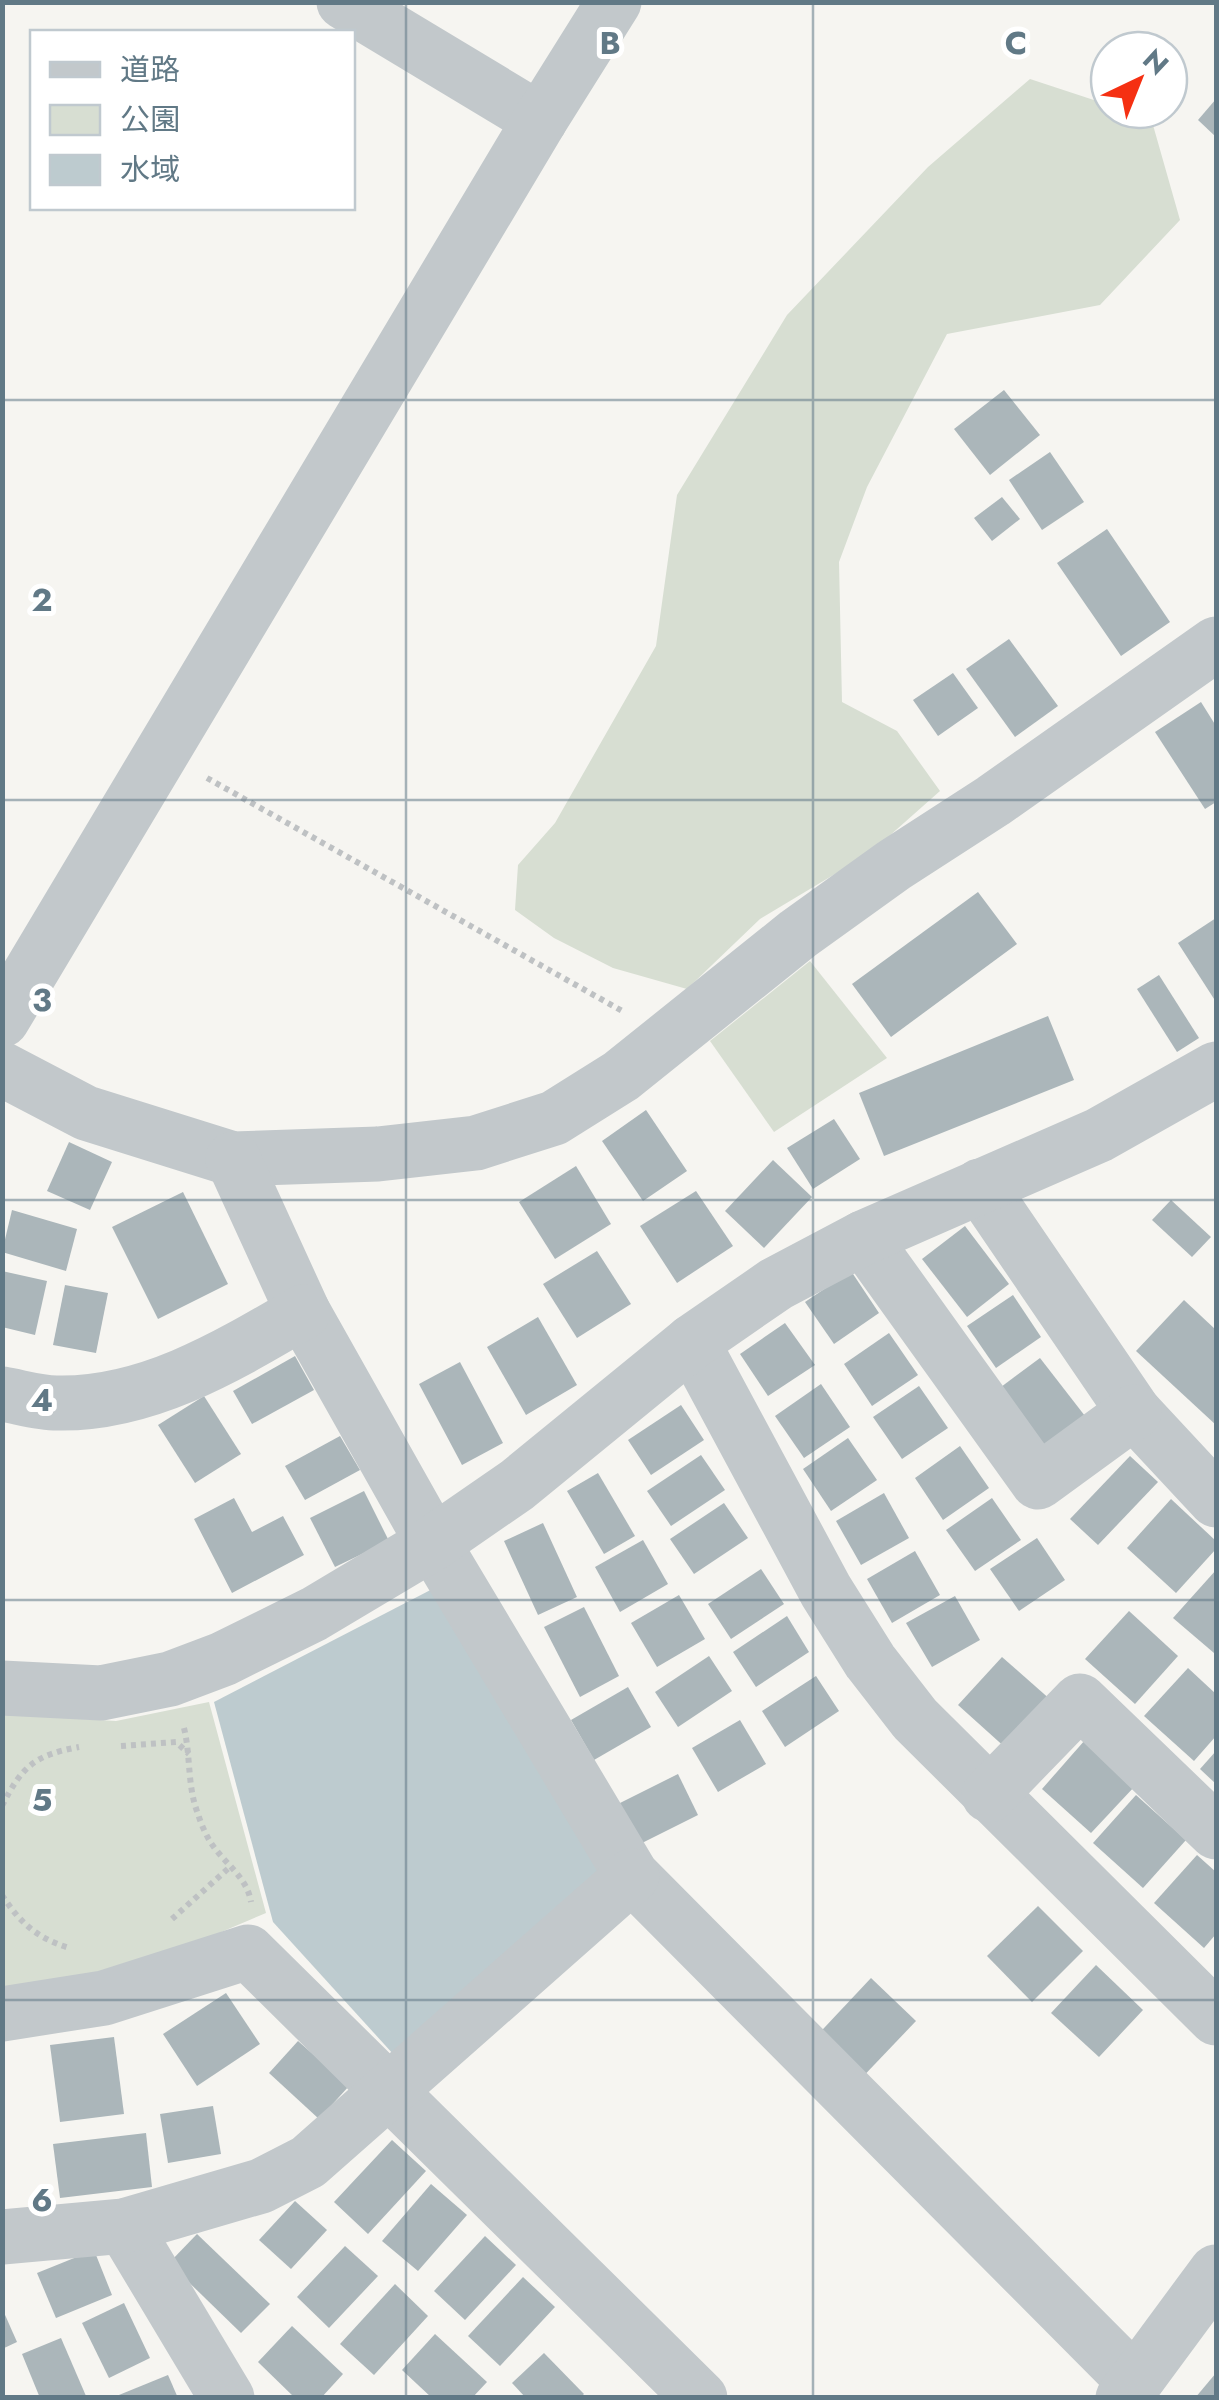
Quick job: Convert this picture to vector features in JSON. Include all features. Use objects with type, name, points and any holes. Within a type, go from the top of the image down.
[{"type":"street","points":[[344,2],[540,120]]},
{"type":"street","points":[[2,1020],[614,2]]},
{"type":"street","points":[[2,1069],[86,1113],[233,1159],[378,1154],[476,1143],[554,1118],[622,1076],[798,934],[1210,662]]},
{"type":"street","points":[[2,1688],[101,1693],[170,1679],[223,1659],[314,1614],[433,1543],[517,1485],[692,1342],[776,1284],[863,1238],[1098,1135],[1216,1069]]},
{"type":"street","points":[[233,1159],[304,1312],[433,1543],[632,1876],[1128,2389],[1216,2272]]},
{"type":"street","points":[[980,1186],[1134,1412],[1216,1500]]},
{"type":"street","points":[[863,1238],[1038,1482],[1134,1412]]},
{"type":"street","points":[[2,1394],[56,1403],[120,1396],[174,1380],[220,1360],[304,1312]]},
{"type":"street","points":[[692,1342],[826,1591],[870,1661],[915,1720],[989,1795],[1206,1986]]},
{"type":"street","points":[[989,1795],[1080,1701],[1216,1832]]},
{"type":"street","points":[[2,2237],[124,2226],[261,2186],[308,2162],[632,1876]]},
{"type":"street","points":[[2,2014],[104,1998],[248,1952],[700,2398]]},
{"type":"street","points":[[124,2226],[226,2398]]},
{"type":"path","points":[[162,753],[670,1038]]},
{"type":"path","points":[[170,1679],[190,1755],[189,1780],[197,1812],[211,1843],[245,1882],[251,1898],[248,1952]]},
{"type":"path","points":[[118,1746],[176,1742],[190,1755]]},
{"type":"path","points":[[2,1806],[30,1763],[50,1752],[98,1746]]},
{"type":"path","points":[[170,1920],[231,1866]]},
{"type":"path","points":[[2,1895],[18,1921],[47,1941],[82,1952]]},
{"type":"green space","points":[[1030,79],[1089,98],[1089,130],[1154,130],[1180,220],[1100,305],[947,334],[867,487],[839,562],[842,702],[897,731],[940,791],[870,853],[760,919],[687,989],[613,968],[554,938],[515,910],[518,865],[555,823],[656,646],[677,495],[787,315],[928,167]]},
{"type":"green space","points":[[810,961],[887,1058],[774,1132],[710,1041]]},
{"type":"green space","points":[[209,1702],[266,1913],[186,1947],[100,1973],[3,1987],[2,1714],[116,1721]]},
{"type":"water","points":[[444,1583],[600,1871],[404,2066],[273,1922],[214,1702]]},
{"type":"building","points":[[1216,99],[1216,137],[1198,120]]},
{"type":"building","points":[[1004,390],[1040,435],[990,475],[954,429]]},
{"type":"building","points":[[1050,452],[1084,502],[1042,530],[1009,480]]},
{"type":"building","points":[[1002,497],[1020,519],[992,541],[974,518]]},
{"type":"building","points":[[1107,529],[1170,622],[1121,656],[1057,563]]},
{"type":"building","points":[[1009,639],[1058,706],[1015,737],[966,669]]},
{"type":"building","points":[[953,673],[978,708],[938,736],[913,700]]},
{"type":"building","points":[[1201,702],[1216,726],[1216,802],[1205,809],[1155,732]]},
{"type":"building","points":[[978,892],[1017,944],[891,1037],[852,984]]},
{"type":"building","points":[[1216,918],[1216,1002],[1178,943]]},
{"type":"building","points":[[1159,975],[1199,1038],[1177,1052],[1137,989]]},
{"type":"building","points":[[1048,1016],[1074,1080],[884,1156],[859,1093]]},
{"type":"building","points":[[646,1110],[687,1171],[643,1201],[602,1141]]},
{"type":"building","points":[[834,1119],[860,1159],[813,1189],[787,1148]]},
{"type":"building","points":[[69,1142],[112,1162],[90,1210],[47,1191]]},
{"type":"building","points":[[773,1160],[812,1197],[764,1248],[725,1211]]},
{"type":"building","points":[[576,1166],[611,1224],[555,1259],[519,1202]]},
{"type":"building","points":[[696,1191],[733,1246],[677,1283],[640,1226]]},
{"type":"building","points":[[183,1192],[228,1284],[158,1319],[112,1227]]},
{"type":"building","points":[[1171,1200],[1211,1237],[1192,1257],[1152,1220]]},
{"type":"building","points":[[12,1210],[77,1229],[66,1271],[2,1252]]},
{"type":"building","points":[[965,1226],[1009,1284],[967,1317],[922,1259]]},
{"type":"building","points":[[597,1251],[631,1304],[577,1338],[543,1284]]},
{"type":"building","points":[[2,1271],[47,1281],[35,1335],[2,1327]]},
{"type":"building","points":[[851,1271],[879,1313],[834,1344],[805,1302]]},
{"type":"building","points":[[65,1285],[108,1293],[96,1353],[53,1345]]},
{"type":"building","points":[[1013,1295],[1041,1337],[996,1368],[967,1326]]},
{"type":"building","points":[[1184,1300],[1216,1330],[1216,1425],[1136,1351]]},
{"type":"building","points":[[538,1317],[577,1385],[526,1415],[487,1347]]},
{"type":"building","points":[[785,1323],[815,1365],[768,1396],[740,1354]]},
{"type":"building","points":[[889,1333],[918,1375],[872,1406],[844,1364]]},
{"type":"building","points":[[295,1356],[314,1390],[252,1424],[233,1391]]},
{"type":"building","points":[[1040,1358],[1085,1416],[1042,1448],[997,1390]]},
{"type":"building","points":[[460,1362],[503,1443],[462,1465],[419,1384]]},
{"type":"building","points":[[821,1384],[850,1427],[804,1458],[775,1416]]},
{"type":"building","points":[[919,1386],[948,1428],[902,1459],[873,1417]]},
{"type":"building","points":[[204,1396],[241,1454],[195,1483],[158,1425]]},
{"type":"building","points":[[681,1405],[704,1440],[651,1475],[628,1440]]},
{"type":"building","points":[[340,1436],[360,1470],[305,1500],[285,1466]]},
{"type":"building","points":[[848,1438],[877,1480],[831,1511],[803,1469]]},
{"type":"building","points":[[960,1446],[989,1488],[943,1520],[915,1478]]},
{"type":"building","points":[[701,1455],[725,1490],[671,1526],[647,1491]]},
{"type":"building","points":[[1130,1456],[1158,1482],[1098,1545],[1070,1519]]},
{"type":"building","points":[[598,1473],[635,1536],[604,1554],[567,1491]]},
{"type":"building","points":[[364,1491],[389,1541],[335,1567],[310,1518]]},
{"type":"building","points":[[884,1493],[909,1538],[861,1565],[836,1521]]},
{"type":"building","points":[[234,1498],[252,1532],[283,1516],[304,1555],[232,1593],[194,1519]]},
{"type":"building","points":[[992,1498],[1021,1540],[975,1571],[946,1530]]},
{"type":"building","points":[[1171,1499],[1216,1541],[1216,1549],[1176,1593],[1127,1548]]},
{"type":"building","points":[[724,1503],[748,1538],[694,1574],[670,1539]]},
{"type":"building","points":[[543,1523],[577,1597],[538,1615],[504,1541]]},
{"type":"building","points":[[1037,1538],[1065,1580],[1019,1611],[990,1569]]},
{"type":"building","points":[[643,1540],[668,1584],[620,1612],[595,1567]]},
{"type":"building","points":[[915,1551],[940,1595],[892,1623],[867,1579]]},
{"type":"building","points":[[761,1569],[784,1604],[731,1639],[708,1604]]},
{"type":"building","points":[[1216,1570],[1216,1649],[1214,1653],[1173,1618]]},
{"type":"building","points":[[679,1595],[705,1639],[657,1667],[631,1623]]},
{"type":"building","points":[[955,1596],[980,1640],[932,1667],[906,1623]]},
{"type":"building","points":[[584,1607],[619,1676],[580,1697],[544,1627]]},
{"type":"building","points":[[1129,1611],[1178,1656],[1135,1704],[1085,1659]]},
{"type":"building","points":[[787,1616],[809,1652],[756,1687],[733,1652]]},
{"type":"building","points":[[709,1656],[732,1691],[678,1727],[655,1692]]},
{"type":"building","points":[[1002,1657],[1052,1701],[1008,1750],[958,1705]]},
{"type":"building","points":[[1188,1668],[1216,1694],[1216,1736],[1194,1761],[1144,1716]]},
{"type":"building","points":[[816,1676],[839,1711],[785,1747],[762,1711]]},
{"type":"building","points":[[628,1687],[651,1727],[594,1760],[571,1720]]},
{"type":"building","points":[[740,1720],[766,1764],[718,1792],[692,1748]]},
{"type":"building","points":[[1085,1740],[1135,1786],[1091,1833],[1042,1789]]},
{"type":"building","points":[[1216,1751],[1216,1784],[1200,1769]]},
{"type":"building","points":[[678,1774],[698,1815],[630,1849],[610,1808]]},
{"type":"building","points":[[1136,1795],[1186,1840],[1143,1888],[1093,1843]]},
{"type":"building","points":[[1197,1855],[1216,1872],[1216,1934],[1204,1948],[1154,1903]]},
{"type":"building","points":[[1038,1906],[1083,1951],[1032,2002],[987,1956]]},
{"type":"building","points":[[1096,1965],[1143,2010],[1099,2057],[1051,2013]]},
{"type":"building","points":[[871,1978],[916,2021],[854,2086],[810,2043]]},
{"type":"building","points":[[226,1993],[260,2044],[197,2086],[163,2034]]},
{"type":"building","points":[[114,2037],[124,2114],[60,2122],[50,2045]]},
{"type":"building","points":[[298,2041],[349,2086],[319,2119],[269,2073]]},
{"type":"building","points":[[213,2106],[221,2154],[168,2163],[160,2114]]},
{"type":"building","points":[[146,2133],[152,2187],[60,2198],[53,2144]]},
{"type":"building","points":[[392,2140],[426,2171],[368,2234],[334,2202]]},
{"type":"building","points":[[431,2184],[467,2215],[418,2271],[382,2241]]},
{"type":"building","points":[[295,2201],[327,2230],[291,2269],[259,2240]]},
{"type":"building","points":[[197,2234],[270,2304],[241,2333],[169,2263]]},
{"type":"building","points":[[485,2236],[516,2265],[465,2320],[434,2291]]},
{"type":"building","points":[[345,2246],[378,2276],[329,2328],[297,2297]]},
{"type":"building","points":[[94,2250],[112,2295],[56,2318],[37,2273]]},
{"type":"building","points":[[523,2277],[555,2307],[500,2366],[468,2336]]},
{"type":"building","points":[[395,2284],[428,2316],[374,2375],[340,2344]]},
{"type":"building","points":[[124,2303],[150,2358],[109,2378],[82,2323]]},
{"type":"building","points":[[2,2308],[17,2342],[2,2349]]},
{"type":"building","points":[[292,2326],[343,2374],[321,2398],[295,2398],[258,2362]]},
{"type":"building","points":[[435,2334],[487,2382],[472,2398],[432,2398],[402,2370]]},
{"type":"building","points":[[61,2338],[86,2396],[40,2398],[22,2354]]},
{"type":"building","points":[[544,2353],[584,2394],[580,2398],[526,2398],[512,2383]]},
{"type":"building","points":[[1216,2373],[1216,2398],[1195,2398]]},
{"type":"building","points":[[168,2375],[178,2398],[114,2398],[114,2397]]}]
